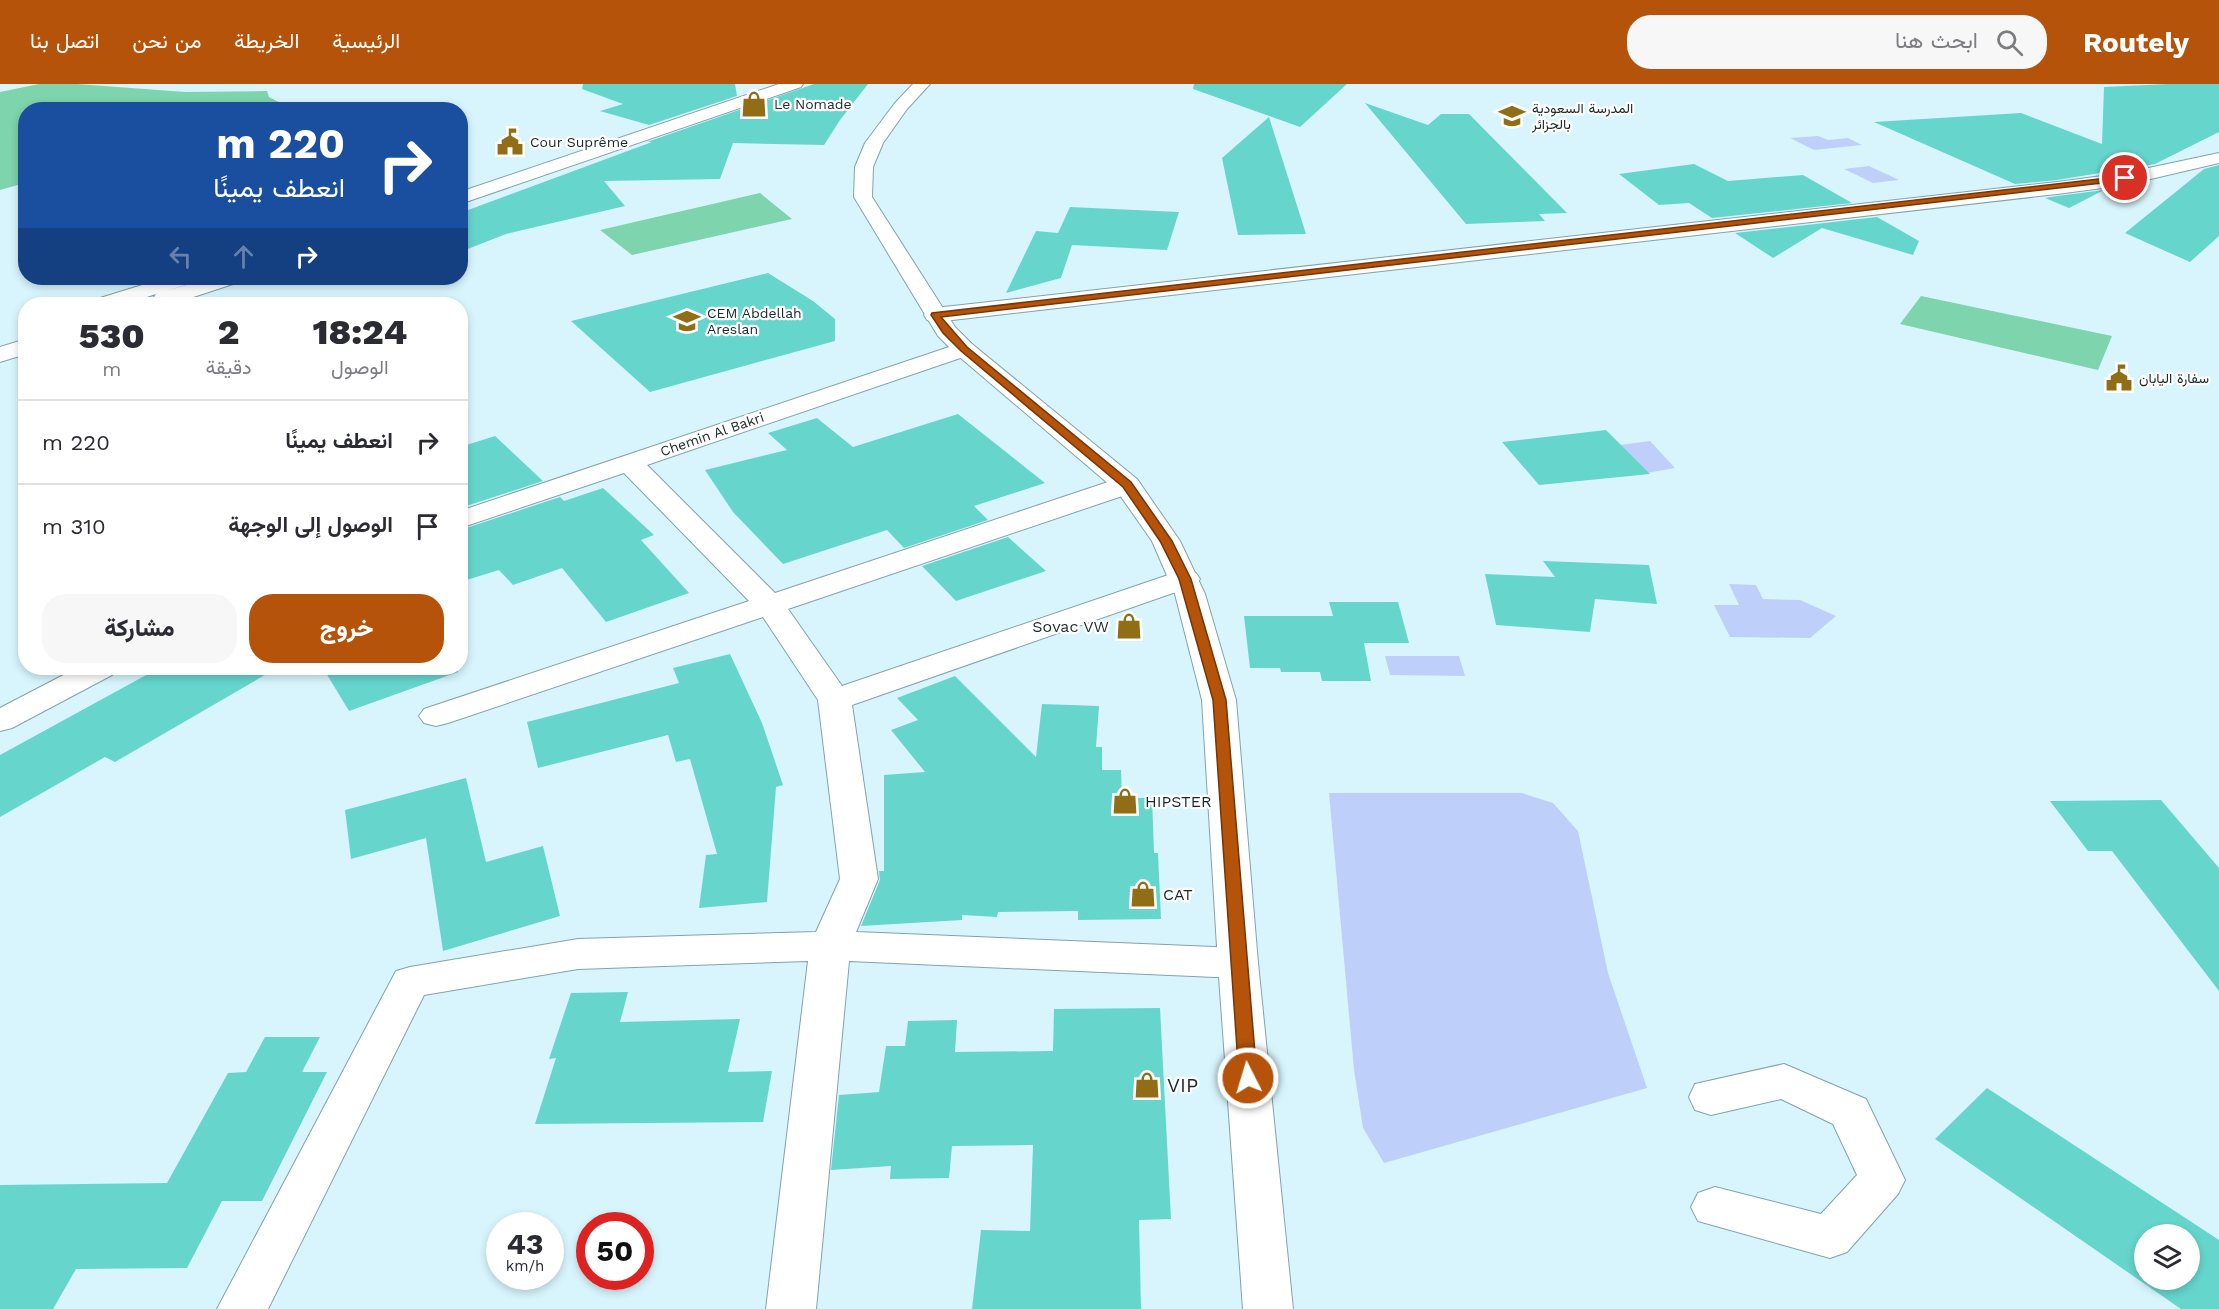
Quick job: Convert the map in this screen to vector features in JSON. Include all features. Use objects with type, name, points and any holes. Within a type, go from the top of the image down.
[{"type":"street","points":[[468,182],[702,103],[767,84]]},
{"type":"street","points":[[468,195],[795,84]]},
{"type":"street","points":[[922,84],[901,106],[874,143],[864,167],[863,197],[946,331],[964,349],[1127,484],[1166,541],[1185,579],[1220,700],[1238,963],[1268,1309]]},
{"type":"street","points":[[935,315],[2057,188],[2125,178],[2219,158]]},
{"type":"street","points":[[127,297],[163,285]]},
{"type":"street","points":[[170,297],[206,285]]},
{"type":"street","points":[[0,339],[18,333]]},
{"type":"street","points":[[0,355],[18,349]]},
{"type":"street","name":"Chemin Al Bakri","points":[[468,517],[964,349]]},
{"type":"street","points":[[629,463],[770,605],[835,700],[859,879],[830,946],[791,1309]]},
{"type":"street","points":[[436,716],[1127,484]]},
{"type":"street","points":[[835,700],[1185,579]]},
{"type":"street","points":[[0,721],[88,675]]},
{"type":"street","points":[[247,1309],[410,982],[578,954],[830,946],[1238,963]]},
{"type":"street","points":[[1711,1098],[1784,1081],[1850,1112],[1882,1179],[1830,1237],[1715,1207]]},
{"type":"green space","points":[[39,84],[77,84],[185,92],[267,91],[269,97],[279,102],[18,102],[18,185],[0,190],[0,92]]},
{"type":"green space","points":[[760,193],[792,219],[632,255],[600,230]]},
{"type":"green space","points":[[1921,296],[2112,336],[2098,370],[1900,324]]},
{"type":"water","points":[[1818,136],[1828,140],[1848,138],[1862,145],[1814,150],[1790,138]]},
{"type":"water","points":[[1869,166],[1899,180],[1873,183],[1844,169]]},
{"type":"water","points":[[1650,441],[1675,468],[1636,475],[1622,461],[1620,445]]},
{"type":"water","points":[[1729,584],[1756,585],[1763,599],[1800,600],[1836,616],[1810,638],[1730,637],[1714,605],[1739,605]]},
{"type":"water","points":[[1385,656],[1459,656],[1465,676],[1390,675]]},
{"type":"water","points":[[1329,793],[1522,793],[1553,803],[1578,831],[1608,973],[1647,1088],[1384,1163],[1363,1128],[1354,1070]]},
{"type":"building","points":[[583,84],[735,84],[737,96],[649,125],[600,111],[623,104],[582,89]]},
{"type":"building","points":[[814,84],[868,84],[824,145],[733,143],[720,179],[604,181],[625,206],[506,234],[468,249],[468,210],[652,142],[647,142]]},
{"type":"building","points":[[1194,84],[1347,84],[1300,127],[1193,89]]},
{"type":"building","points":[[2219,84],[2219,132],[2155,164],[2057,180],[2015,184],[1874,122],[2021,113],[2102,144],[2104,87]]},
{"type":"building","points":[[1365,103],[1428,125],[1441,114],[1469,114],[1567,213],[1539,214],[1545,221],[1466,224]]},
{"type":"building","points":[[1269,117],[1306,234],[1238,235],[1222,158]]},
{"type":"building","points":[[1694,164],[1728,181],[1803,175],[1852,203],[1712,218],[1689,203],[1659,205],[1619,174]]},
{"type":"building","points":[[2219,165],[2219,236],[2190,262],[2125,233],[2204,169]]},
{"type":"building","points":[[2104,190],[2069,208],[2045,198],[2057,196]]},
{"type":"building","points":[[1070,207],[1179,212],[1167,250],[1072,245],[1061,278],[1006,293],[1036,231],[1058,233]]},
{"type":"building","points":[[1877,217],[1919,241],[1913,255],[1822,228],[1773,258],[1735,233]]},
{"type":"building","points":[[768,273],[813,301],[835,319],[835,341],[650,392],[571,321]]},
{"type":"building","points":[[958,414],[1045,483],[974,506],[988,520],[904,548],[887,530],[783,564],[733,512],[705,470],[787,450],[768,433],[817,418],[853,447]]},
{"type":"building","points":[[1606,430],[1650,474],[1539,485],[1502,442]]},
{"type":"building","points":[[495,436],[543,481],[468,505],[468,444]]},
{"type":"building","points":[[603,488],[654,535],[641,540],[689,593],[606,622],[562,568],[513,585],[499,570],[468,580],[468,527],[560,497],[564,501]]},
{"type":"building","points":[[1008,537],[1046,571],[956,601],[922,566]]},
{"type":"building","points":[[1543,561],[1649,565],[1657,604],[1595,599],[1590,632],[1496,625],[1485,574],[1555,577]]},
{"type":"building","points":[[1329,602],[1398,602],[1409,643],[1364,643],[1371,681],[1322,681],[1320,672],[1281,672],[1280,668],[1250,668],[1244,616],[1333,616]]},
{"type":"building","points":[[730,654],[762,723],[783,785],[776,787],[767,902],[699,908],[706,855],[717,854],[690,759],[676,762],[668,735],[538,768],[527,722],[679,683],[673,668]]},
{"type":"building","points":[[146,675],[265,675],[115,762],[105,757],[0,817],[0,755]]},
{"type":"building","points":[[327,675],[450,675],[349,711]]},
{"type":"building","points":[[955,676],[1036,757],[1042,704],[1099,706],[1096,747],[1102,747],[1102,770],[1121,770],[1122,798],[1152,798],[1154,853],[1158,853],[1161,919],[1078,920],[1078,911],[998,912],[997,917],[962,915],[962,920],[861,926],[880,880],[879,871],[884,871],[884,775],[925,772],[891,730],[918,720],[897,698]]},
{"type":"building","points":[[466,778],[486,862],[543,846],[560,916],[443,951],[426,838],[351,859],[345,810]]},
{"type":"building","points":[[2161,800],[2219,868],[2219,991],[2112,851],[2088,851],[2050,801]]},
{"type":"building","points":[[628,992],[620,1022],[740,1019],[728,1072],[772,1071],[763,1122],[535,1124],[556,1058],[549,1059],[571,993]]},
{"type":"building","points":[[1160,1008],[1171,1219],[1139,1220],[1141,1309],[972,1309],[981,1230],[1030,1231],[1033,1145],[952,1146],[949,1178],[890,1179],[891,1166],[831,1170],[839,1095],[879,1092],[886,1046],[905,1046],[908,1021],[957,1020],[955,1052],[1053,1051],[1054,1009]]},
{"type":"building","points":[[265,1037],[320,1037],[302,1072],[327,1072],[262,1201],[222,1201],[187,1268],[76,1269],[53,1309],[0,1309],[0,1185],[167,1183],[228,1073],[246,1072]]},
{"type":"building","points":[[1987,1088],[2195,1224],[2134,1224],[2134,1277],[1935,1139]]},
{"type":"building","points":[[2200,1228],[2219,1240],[2219,1309],[2181,1309],[2154,1290],[2200,1290]]},
{"type":"place","name":"Le Nomade","points":[[754,104]]},
{"type":"place","name":"المدرسة السعودية بالجزائر","points":[[1512,116]]},
{"type":"place","name":"Cour Suprême","points":[[510,142]]},
{"type":"place","name":"CEM Abdellah Areslan","points":[[687,321]]},
{"type":"place","name":"سفارة اليابان","points":[[2119,378]]},
{"type":"place","name":"Sovac VW","points":[[1129,626]]},
{"type":"place","name":"HIPSTER","points":[[1125,801]]},
{"type":"place","name":"CAT","points":[[1143,894]]},
{"type":"place","name":"VIP","points":[[1147,1085]]},
{"type":"route","points":[[1248,1078],[1220,700],[1185,579],[1166,541],[1127,484],[964,349],[946,331],[935,315],[2057,188],[2125,178]]}]
